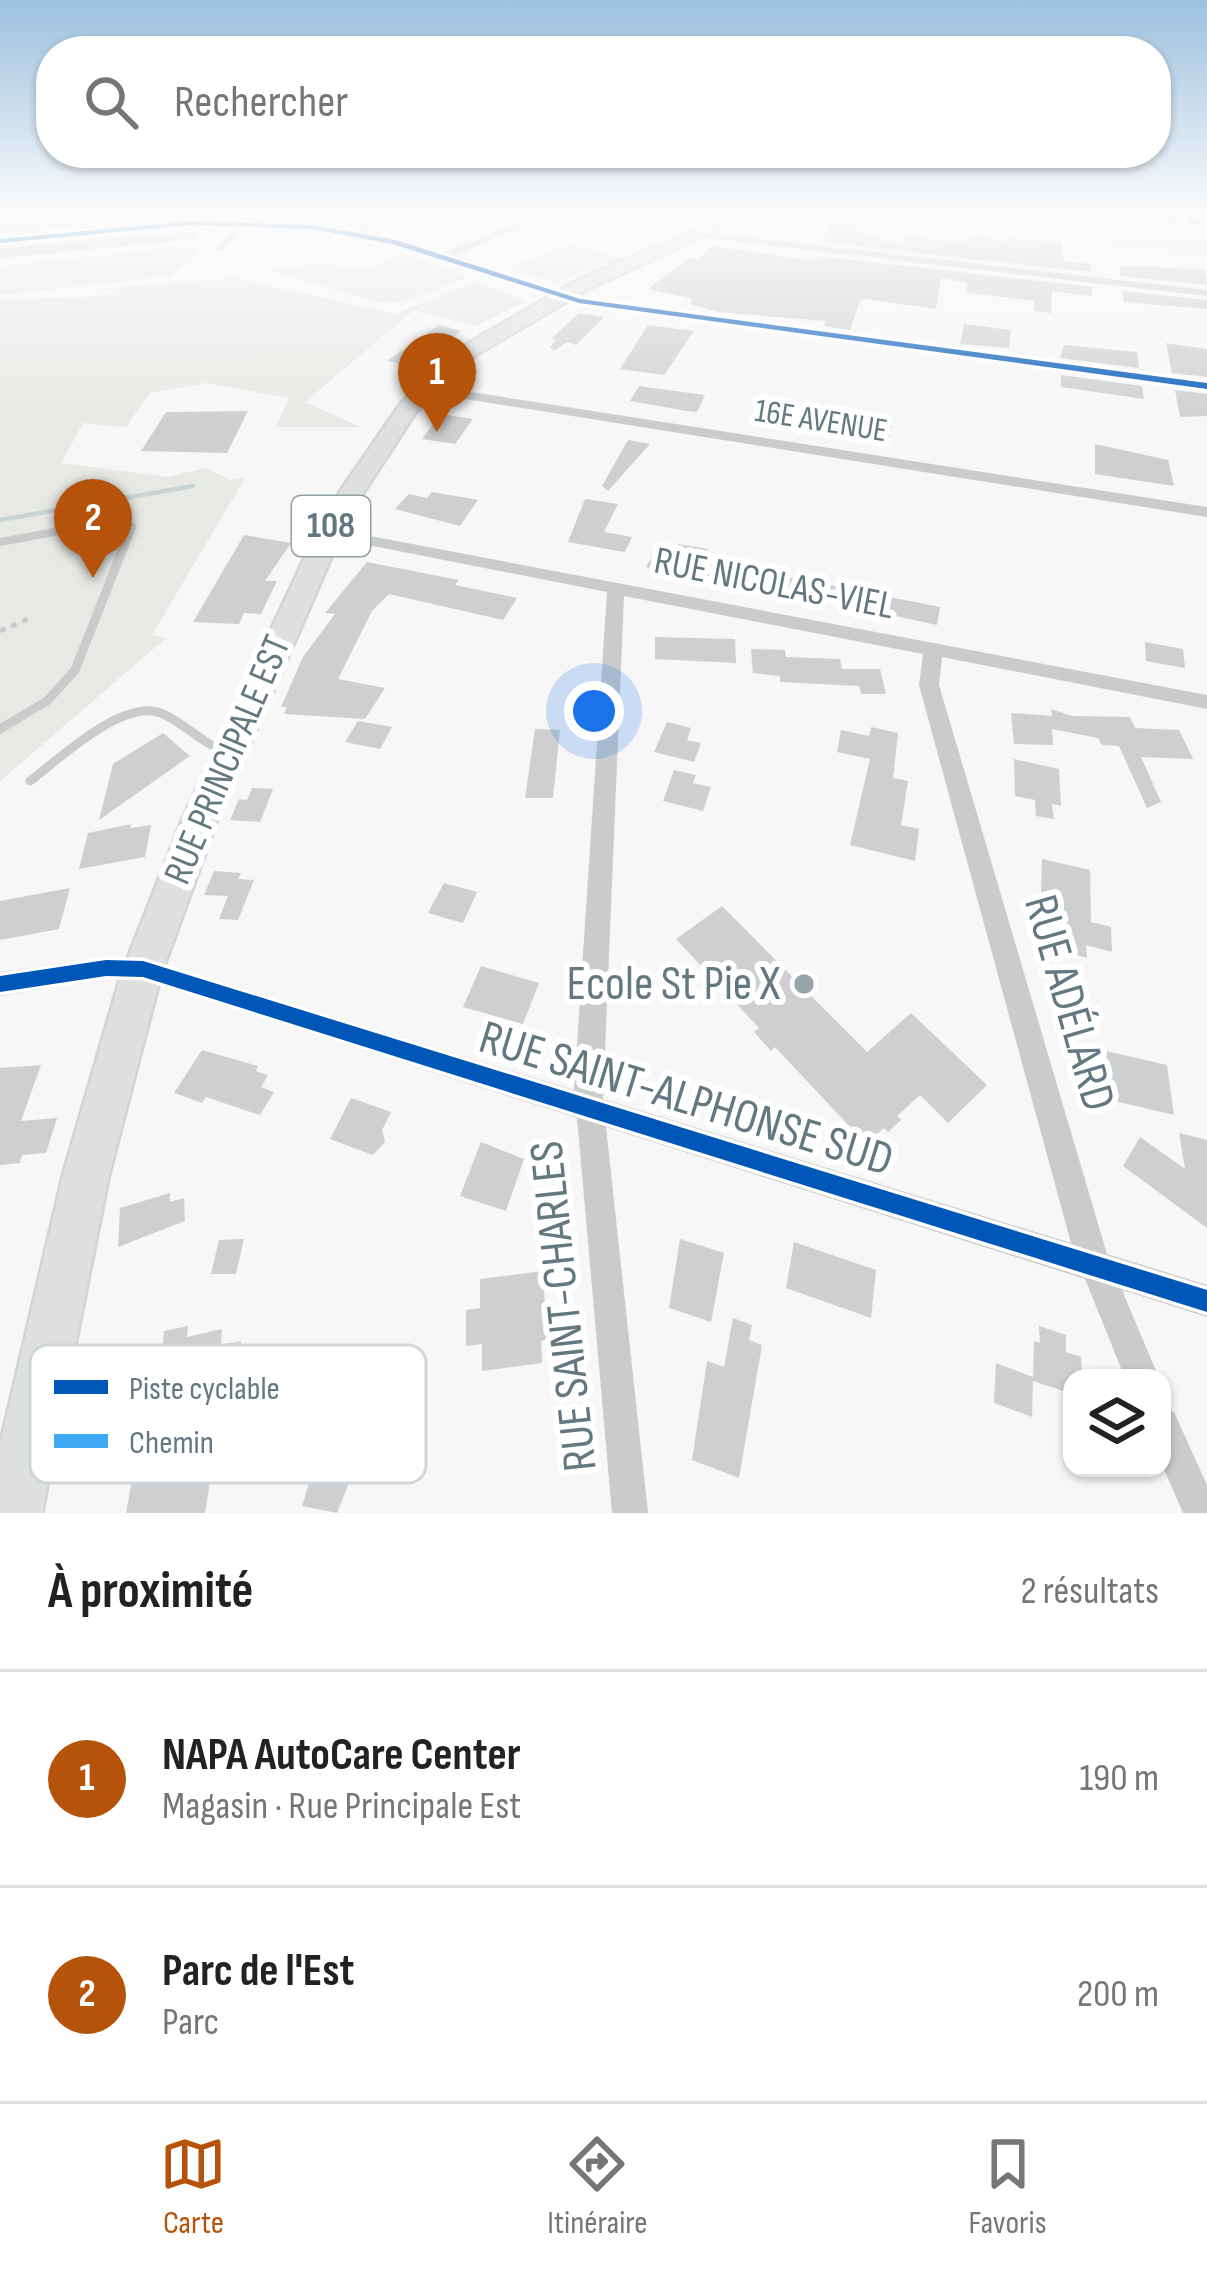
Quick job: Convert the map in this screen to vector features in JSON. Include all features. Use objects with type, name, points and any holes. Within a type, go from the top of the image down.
[{"type":"main road","name":"RUE PRINCIPALE EST","points":[[49,1345],[86,1173],[142,970],[230,753],[328,533],[371,455],[426,388],[484,340],[587,287]]},
{"type":"main road","name":"RUE PRINCIPALE EST","points":[[13,1513],[30,1434]]},
{"type":"street","points":[[529,287],[562,298],[1207,386]]},
{"type":"street","points":[[1159,287],[1207,292]]},
{"type":"street","name":"16E AVENUE","points":[[426,388],[1207,512]]},
{"type":"street","name":"RUE NICOLAS-VIEL","points":[[328,533],[1207,702]]},
{"type":"street","name":"RUE SAINT-CHARLES","points":[[616,587],[589,1109],[630,1513]]},
{"type":"street","name":"RUE ADÉLARD","points":[[933,649],[929,685],[1094,1265],[1138,1369]]},
{"type":"street","name":"RUE SAINT-ALPHONSE SUD","points":[[0,983],[106,968],[142,970],[1207,1301]]},
{"type":"street","points":[[1171,1445],[1201,1513]]},
{"type":"lane","points":[[0,542],[118,521],[132,527],[69,679],[47,701],[0,729]]},
{"type":"lane","points":[[30,781],[118,717],[140,709],[159,712],[216,750],[230,753]]},
{"type":"path","points":[[0,631],[30,617]]},
{"type":"shaded area","points":[[0,287],[76,287],[0,295]]},
{"type":"shaded area","points":[[272,287],[395,314],[464,287],[488,287],[527,301],[475,326],[414,310],[305,402],[361,427],[276,427],[289,398],[206,383],[150,393],[126,427],[83,423],[61,463],[168,477],[205,468],[230,480],[245,478],[152,635],[166,638],[0,781],[0,301],[117,292],[103,289]]},
{"type":"shaded area","points":[[325,287],[443,287],[405,301],[382,303]]},
{"type":"building","points":[[940,287],[936,309],[860,301],[850,330],[824,326],[826,321],[718,312],[690,304],[693,299],[648,289]]},
{"type":"building","points":[[967,287],[1092,287],[1092,296],[1052,291],[1051,313],[1034,311],[1034,301],[966,292]]},
{"type":"building","points":[[1122,291],[1207,300],[1207,309],[1124,302]]},
{"type":"building","points":[[579,313],[604,317],[576,345],[567,342],[554,351],[550,347],[556,340],[551,339]]},
{"type":"building","points":[[964,324],[1011,330],[1009,348],[960,344]]},
{"type":"building","points":[[439,325],[461,331],[412,366],[387,361]]},
{"type":"building","points":[[648,325],[694,331],[664,375],[620,369]]},
{"type":"building","points":[[1166,343],[1207,349],[1207,377],[1172,373]]},
{"type":"building","points":[[1064,345],[1137,352],[1139,368],[1060,358]]},
{"type":"building","points":[[1061,375],[1142,386],[1144,399],[1061,387]]},
{"type":"building","points":[[639,386],[705,395],[697,412],[687,411],[630,401]]},
{"type":"building","points":[[1175,390],[1207,394],[1207,416],[1180,417]]},
{"type":"building","points":[[248,411],[227,453],[141,451],[166,412]]},
{"type":"building","points":[[441,414],[473,419],[455,444],[422,439]]},
{"type":"building","points":[[855,417],[892,423],[888,442],[849,438]]},
{"type":"building","points":[[628,440],[650,444],[608,491],[602,486]]},
{"type":"building","points":[[1095,444],[1168,460],[1174,486],[1095,474]]},
{"type":"building","points":[[432,492],[478,500],[460,526],[395,509],[409,494],[427,498]]},
{"type":"building","points":[[585,499],[618,504],[604,532],[632,537],[625,552],[568,542]]},
{"type":"building","points":[[244,535],[291,543],[265,581],[277,581],[261,614],[244,613],[239,624],[193,622]]},
{"type":"building","points":[[678,544],[708,549],[702,561],[716,565],[708,581],[646,567],[655,552],[672,556]]},
{"type":"building","points":[[367,562],[459,580],[455,585],[517,598],[503,620],[389,594],[372,611],[338,679],[385,688],[365,719],[284,714],[287,707],[281,707],[303,657],[335,614],[325,613]]},
{"type":"building","points":[[773,574],[940,607],[937,625],[770,589]]},
{"type":"building","points":[[655,637],[735,639],[736,663],[655,659]]},
{"type":"building","points":[[1145,642],[1183,649],[1185,668],[1146,661]]},
{"type":"building","points":[[751,649],[785,650],[786,657],[840,659],[842,669],[880,669],[886,694],[861,694],[859,686],[780,682],[780,676],[753,673]]},
{"type":"building","points":[[1051,709],[1072,716],[1130,717],[1135,728],[1179,730],[1193,759],[1141,757],[1161,802],[1147,808],[1119,746],[1052,729],[1053,745],[1014,744],[1011,713],[1052,716]]},
{"type":"building","points":[[358,721],[392,727],[380,749],[345,742]]},
{"type":"building","points":[[667,722],[691,728],[687,740],[701,743],[694,762],[654,752]]},
{"type":"building","points":[[871,727],[898,733],[893,778],[908,781],[901,825],[919,829],[915,861],[850,845],[870,759],[837,752],[841,730],[869,736]]},
{"type":"building","points":[[535,729],[560,730],[553,798],[525,798]]},
{"type":"building","points":[[163,733],[190,756],[99,820],[113,764]]},
{"type":"building","points":[[1014,759],[1059,769],[1061,806],[1052,804],[1054,819],[1036,816],[1035,800],[1015,796]]},
{"type":"building","points":[[674,770],[696,775],[693,783],[711,787],[703,811],[663,801]]},
{"type":"building","points":[[252,788],[273,789],[260,822],[230,820],[239,799],[247,800]]},
{"type":"building","points":[[131,824],[130,828],[151,825],[145,857],[79,869],[88,833]]},
{"type":"building","points":[[1042,859],[1090,870],[1091,922],[1111,927],[1112,952],[1086,945],[1087,958],[1061,950],[1062,897],[1041,892]]},
{"type":"building","points":[[214,871],[241,873],[238,879],[254,880],[238,920],[219,919],[228,896],[204,895]]},
{"type":"building","points":[[444,883],[477,892],[463,923],[428,913]]},
{"type":"building","points":[[70,888],[59,929],[0,940],[0,901]]},
{"type":"building","points":[[722,906],[867,1052],[911,1013],[987,1085],[948,1123],[920,1095],[897,1116],[901,1120],[888,1132],[884,1128],[866,1144],[775,1047],[771,1051],[754,1032],[759,1028],[676,939]]},
{"type":"building","points":[[481,966],[539,983],[523,1024],[463,1007]]},
{"type":"building","points":[[202,1050],[258,1066],[256,1071],[268,1075],[261,1087],[274,1092],[260,1115],[206,1097],[202,1103],[174,1093]]},
{"type":"building","points":[[1106,1051],[1167,1065],[1174,1115],[1111,1100]]},
{"type":"building","points":[[41,1065],[21,1121],[57,1118],[46,1153],[22,1155],[20,1163],[0,1165],[0,1068]]},
{"type":"building","points":[[351,1098],[391,1112],[382,1130],[385,1142],[373,1155],[330,1139]]},
{"type":"building","points":[[1179,1133],[1207,1140],[1207,1228],[1123,1166],[1140,1137],[1185,1169]]},
{"type":"building","points":[[481,1142],[524,1159],[506,1211],[460,1196]]},
{"type":"building","points":[[170,1193],[170,1202],[184,1198],[185,1221],[118,1247],[120,1208]]},
{"type":"building","points":[[244,1239],[236,1274],[211,1274],[219,1240]]},
{"type":"building","points":[[680,1239],[724,1253],[711,1322],[669,1308]]},
{"type":"building","points":[[794,1242],[876,1270],[871,1318],[786,1288]]},
{"type":"building","points":[[543,1271],[547,1340],[541,1341],[542,1363],[482,1371],[482,1344],[466,1346],[466,1310],[480,1308],[480,1279]]},
{"type":"building","points":[[733,1318],[752,1325],[749,1340],[762,1345],[739,1478],[692,1460],[707,1361],[724,1367]]},
{"type":"building","points":[[188,1326],[187,1337],[222,1329],[221,1345],[153,1345],[163,1343],[164,1331]]},
{"type":"building","points":[[1039,1326],[1066,1335],[1066,1352],[1081,1357],[1082,1369],[1063,1369],[1063,1391],[1033,1381],[1034,1341],[1040,1343]]},
{"type":"building","points":[[996,1363],[1033,1377],[1032,1417],[994,1403]]},
{"type":"building","points":[[131,1483],[210,1483],[205,1513],[126,1513]]},
{"type":"building","points":[[309,1483],[349,1483],[337,1513],[302,1506]]},
{"type":"waterway","points":[[0,520],[193,486]]},
{"type":"cycle path","points":[[534,287],[579,301],[1207,386]]},
{"type":"cycle path","points":[[0,984],[106,968],[143,969],[1207,1301]]},
{"type":"place","name":"NAPA AutoCare Center","points":[[437,432]]},
{"type":"place","name":"Parc de l'Est","points":[[93,578]]},
{"type":"place","name":"Ecole St Pie X","points":[[804,984]]}]
